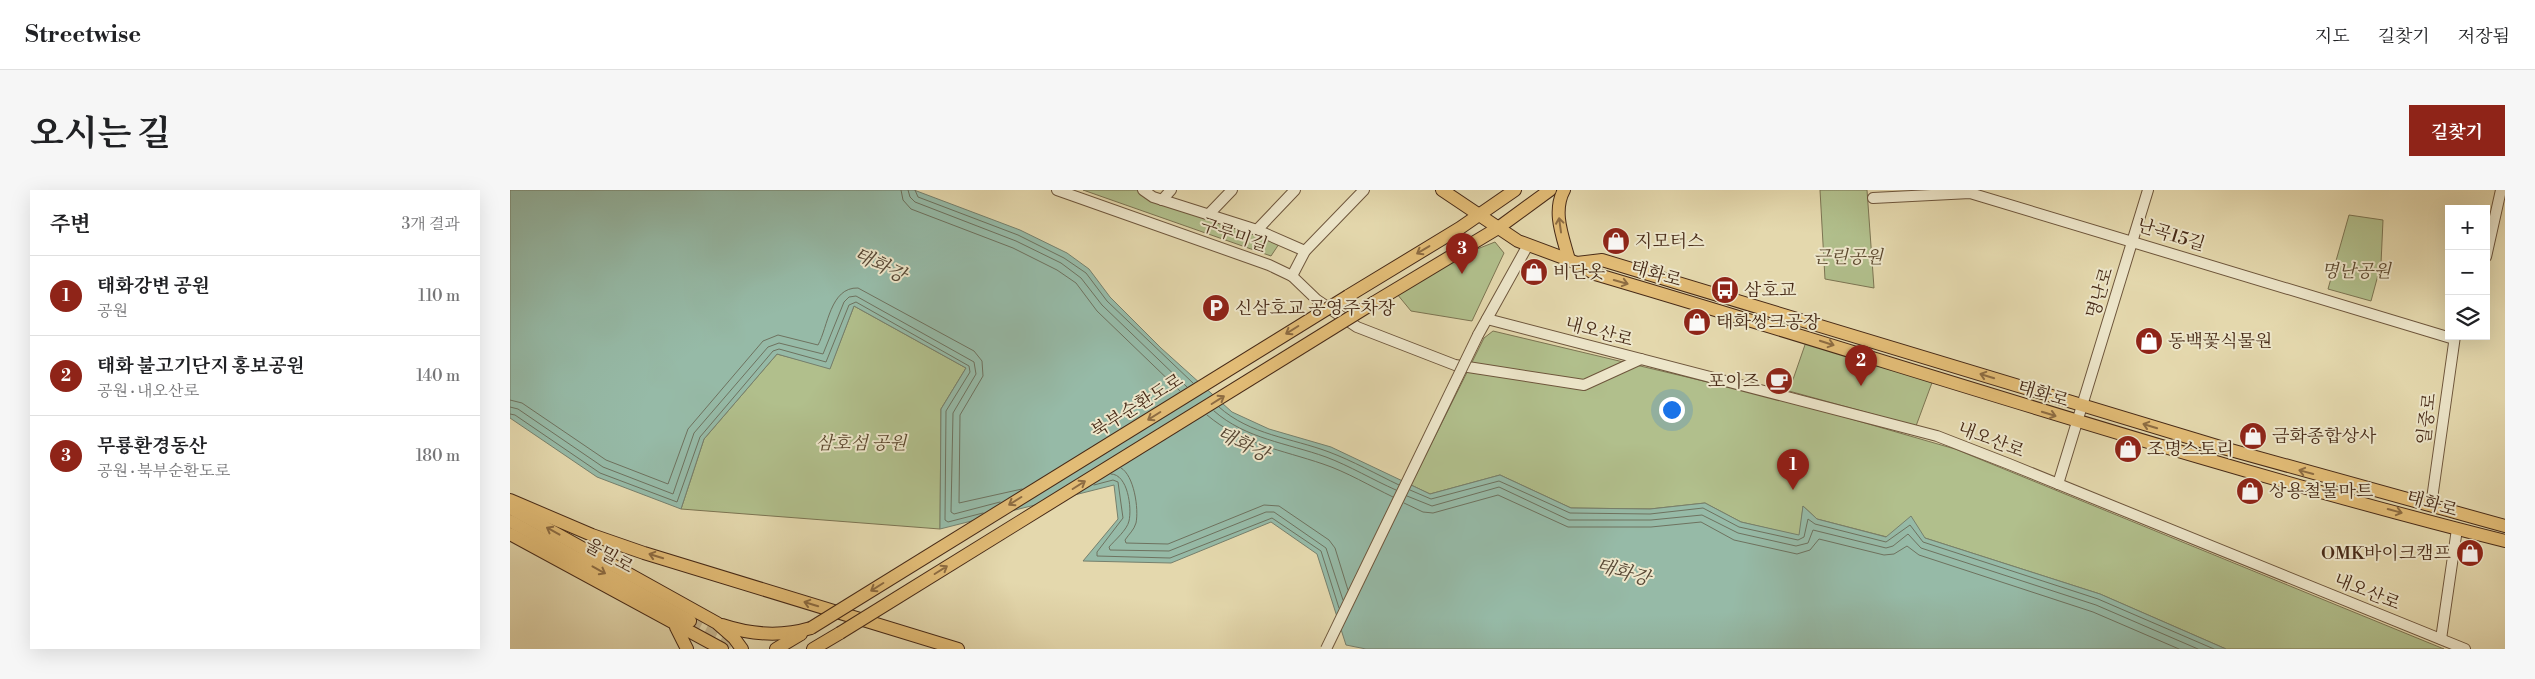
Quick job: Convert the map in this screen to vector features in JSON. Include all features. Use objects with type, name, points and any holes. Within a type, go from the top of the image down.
[{"type":"main road","name":"태화로","points":[[1442,190],[1523,243],[1573,261],[1595,274],[1819,340],[2078,423],[2505,541]]},
{"type":"main road","name":"북부순환도로","points":[[776,649],[1479,215],[1516,190]]},
{"type":"main road","name":"북부순환도로","points":[[813,649],[1498,228],[1550,190]]},
{"type":"main road","points":[[1564,190],[1558,206],[1559,216],[1573,261]]},
{"type":"main road","points":[[1473,242],[1495,237],[1523,243]]},
{"type":"main road","name":"태화로","points":[[1573,261],[1602,260],[2277,464],[2505,526]]},
{"type":"main road","points":[[510,500],[592,535],[644,553],[958,649]]},
{"type":"main road","points":[[510,508],[718,623],[750,632],[774,634],[812,628]]},
{"type":"main road","name":"울밀로","points":[[510,521],[690,621]]},
{"type":"main road","points":[[510,534],[722,649]]},
{"type":"main road","points":[[672,623],[681,633],[687,649]]},
{"type":"main road","points":[[718,623],[734,638],[742,649]]},
{"type":"main road","points":[[794,649],[798,640],[812,628]]},
{"type":"main road","points":[[834,649],[840,633]]},
{"type":"street","name":"구루미길","points":[[1058,190],[1269,265],[1292,276],[1317,300],[1357,327],[1455,365],[1584,384],[1641,359]]},
{"type":"street","points":[[1143,190],[1153,197],[1257,230],[1305,251]]},
{"type":"street","points":[[1162,200],[1171,190]]},
{"type":"street","points":[[1209,214],[1232,190]]},
{"type":"street","points":[[1257,230],[1295,190]]},
{"type":"street","points":[[1292,276],[1305,251],[1364,190]]},
{"type":"street","name":"명난로","points":[[2058,484],[2084,406],[2148,190]]},
{"type":"street","points":[[2488,250],[2501,190]]},
{"type":"street","name":"난곡15길","points":[[1873,198],[1970,193],[2445,335]]},
{"type":"street","points":[[1326,649],[1523,243]]},
{"type":"street","name":"내오산로","points":[[1487,319],[1937,436],[2465,649]]},
{"type":"street","name":"일중로","points":[[2431,506],[2455,340]]},
{"type":"street","points":[[2441,639],[2457,529]]},
{"type":"green space","points":[[1083,190],[1148,190],[1281,241],[1271,256]]},
{"type":"green space","name":"근린공원","points":[[1820,190],[1867,190],[1874,288],[1825,279]]},
{"type":"green space","name":"명난공원","points":[[2349,215],[2383,220],[2381,264],[2371,301],[2328,289]]},
{"type":"green space","points":[[1495,242],[1504,253],[1472,321],[1411,311],[1397,294],[1462,255]]},
{"type":"green space","name":"삼호섬 공원","points":[[854,306],[966,368],[941,409],[940,529],[681,509],[704,439],[777,354],[830,368]]},
{"type":"green space","points":[[1493,331],[1796,403],[1955,449],[2444,649],[2226,649],[2100,594],[1925,538],[1887,537],[1817,519],[1803,506],[1800,536],[1741,522],[1705,503],[1650,509],[1571,508],[1500,475],[1430,494],[1411,485],[1484,338]]},
{"type":"green space","points":[[1807,339],[1933,380],[1916,426],[1789,391]]},
{"type":"water","name":"태화강","points":[[510,190],[914,190],[1020,230],[1067,253],[1089,269],[1110,297],[1161,348],[1232,412],[1269,429],[1331,447],[1430,494],[1500,475],[1571,508],[1650,509],[1705,503],[1741,522],[1799,535],[1803,506],[1817,519],[1886,537],[1911,516],[1925,538],[2100,594],[2226,649],[1366,649],[1346,645],[1317,554],[1271,522],[1171,563],[1083,561],[1118,519],[1114,485],[940,529],[941,409],[966,368],[854,306],[830,369],[777,354],[704,439],[681,509],[597,477],[510,418]]},
{"type":"tunnel","points":[[690,621],[741,647]]},
{"type":"place","name":"지모터스","points":[[1616,241]]},
{"type":"place","name":"비단옷","points":[[1534,272]]},
{"type":"place","name":"무룡환경동산","points":[[1462,274]]},
{"type":"place","name":"삼호교","points":[[1725,290]]},
{"type":"place","name":"신삼호교 공영주차장","points":[[1216,308]]},
{"type":"place","name":"태화씽크공장","points":[[1697,322]]},
{"type":"place","name":"동백꽃식물원","points":[[2149,341]]},
{"type":"place","name":"포이즈","points":[[1779,381]]},
{"type":"place","name":"태화 불고기단지 홍보공원","points":[[1861,386]]},
{"type":"place","name":"금화종합상사","points":[[2253,436]]},
{"type":"place","name":"조명스토리","points":[[2128,449]]},
{"type":"place","name":"태화강변 공원","points":[[1793,490]]},
{"type":"place","name":"상용철물마트","points":[[2250,491]]},
{"type":"place","name":"OMK바이크캠프","points":[[2470,553]]}]
